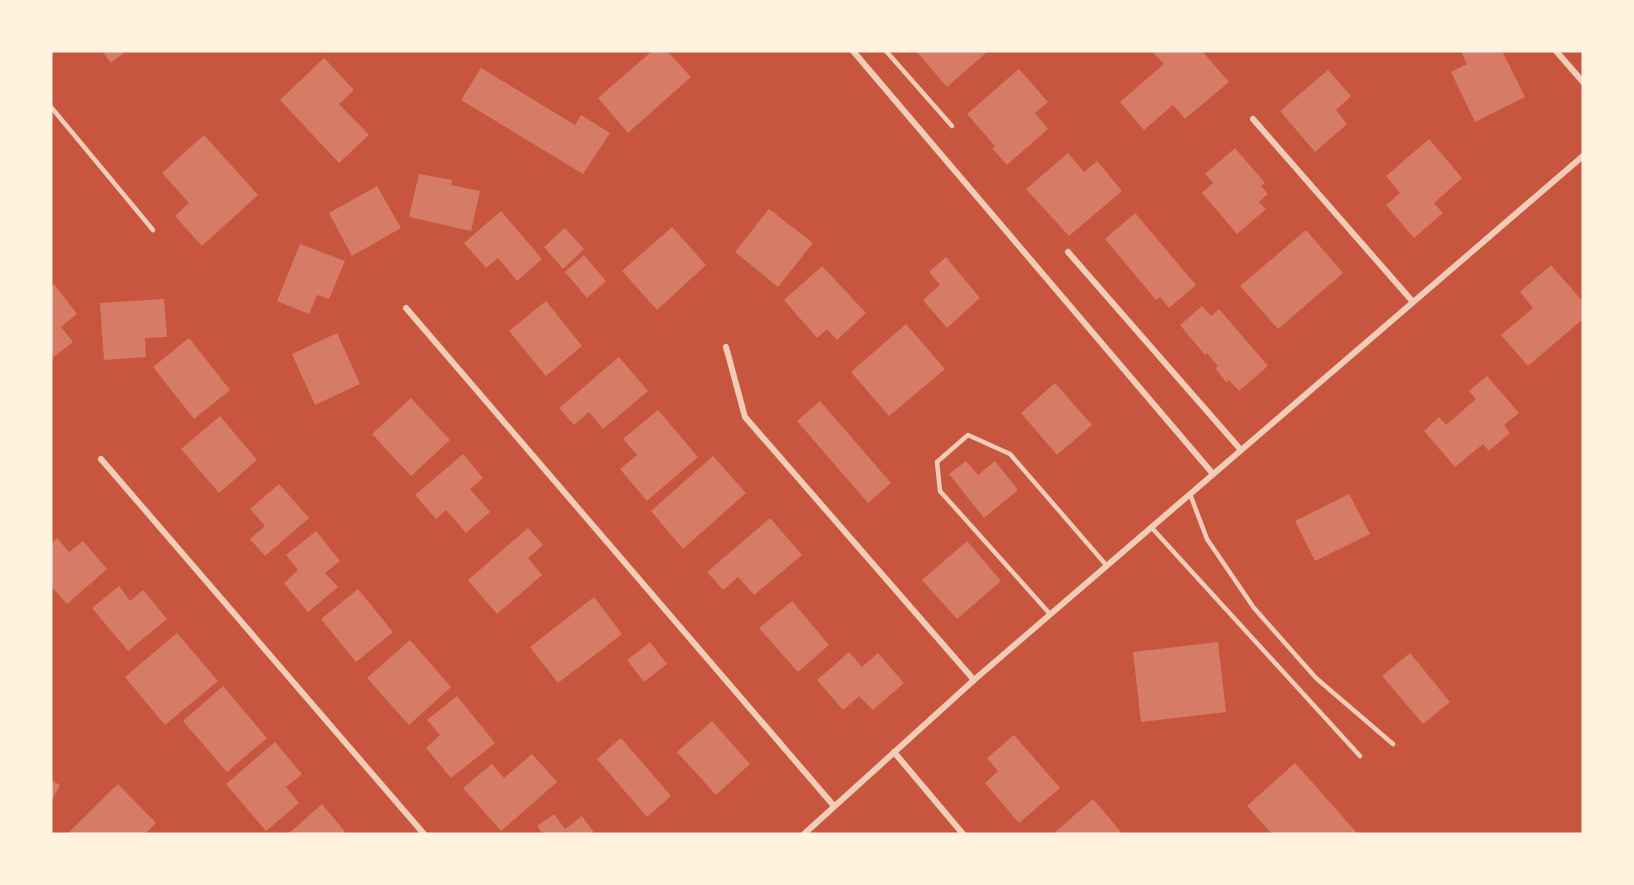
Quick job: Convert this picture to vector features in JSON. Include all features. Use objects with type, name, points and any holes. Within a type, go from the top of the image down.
[{"type":"street","points":[[853,51],[1213,474]]},
{"type":"street","points":[[1556,51],[1583,82]]},
{"type":"street","points":[[1253,119],[1413,302]]},
{"type":"street","points":[[804,834],[974,680],[1583,156]]},
{"type":"street","points":[[1068,252],[1241,450]]},
{"type":"street","points":[[406,308],[834,806]]},
{"type":"street","points":[[726,347],[745,417],[974,680]]},
{"type":"street","points":[[101,459],[424,834]]},
{"type":"street","points":[[894,752],[963,834]]},
{"type":"lane","points":[[886,51],[952,126]]},
{"type":"lane","points":[[51,107],[153,230]]},
{"type":"lane","points":[[1050,614],[940,491],[937,462],[968,435],[1010,454],[1107,566]]},
{"type":"lane","points":[[1190,494],[1207,539],[1254,608],[1316,678],[1393,744]]},
{"type":"lane","points":[[1151,527],[1360,756]]},
{"type":"building","points":[[102,51],[126,51],[111,63]]},
{"type":"building","points":[[652,51],[667,51],[691,77],[628,133],[598,98]]},
{"type":"building","points":[[916,51],[988,51],[947,87]]},
{"type":"building","points":[[1152,51],[1202,51],[1229,82],[1185,119],[1173,105],[1144,130],[1120,102],[1164,64]]},
{"type":"building","points":[[1461,51],[1502,51],[1525,97],[1475,122],[1451,72],[1467,64]]},
{"type":"building","points":[[324,58],[354,90],[339,104],[369,135],[339,163],[280,100]]},
{"type":"building","points":[[481,68],[575,125],[581,115],[610,133],[583,174],[461,100]]},
{"type":"building","points":[[1019,69],[1048,102],[1035,113],[1048,129],[1007,165],[992,148],[995,146],[967,114]]},
{"type":"building","points":[[1328,70],[1351,96],[1336,110],[1347,124],[1315,152],[1280,111]]},
{"type":"building","points":[[204,135],[258,195],[202,246],[175,216],[189,203],[162,173]]},
{"type":"building","points":[[1429,139],[1462,178],[1434,203],[1443,213],[1414,238],[1386,205],[1400,193],[1386,176]]},
{"type":"building","points":[[1235,148],[1265,183],[1261,186],[1268,194],[1259,202],[1266,209],[1237,234],[1202,193],[1213,183],[1205,174]]},
{"type":"building","points":[[1068,153],[1084,172],[1097,161],[1122,191],[1069,236],[1026,189]]},
{"type":"building","points":[[419,174],[452,180],[451,185],[480,191],[471,231],[409,217]]},
{"type":"building","points":[[377,186],[401,228],[352,256],[329,213]]},
{"type":"building","points":[[769,209],[813,243],[778,287],[735,252]]},
{"type":"building","points":[[501,211],[542,259],[517,281],[498,258],[486,268],[464,243]]},
{"type":"building","points":[[1135,213],[1196,285],[1169,308],[1160,297],[1156,300],[1105,239]]},
{"type":"building","points":[[672,227],[706,265],[657,310],[622,271]]},
{"type":"building","points":[[565,228],[584,249],[563,269],[544,247]]},
{"type":"building","points":[[1306,230],[1343,273],[1278,329],[1240,286]]},
{"type":"building","points":[[300,244],[345,261],[329,299],[317,295],[309,314],[277,301]]},
{"type":"building","points":[[584,255],[606,281],[587,298],[565,272]]},
{"type":"building","points":[[946,257],[980,298],[947,328],[923,300],[940,285],[929,272]]},
{"type":"building","points":[[1551,265],[1583,302],[1583,319],[1528,366],[1501,335],[1533,308],[1520,292]]},
{"type":"building","points":[[822,266],[866,313],[837,340],[827,329],[817,338],[784,300]]},
{"type":"building","points":[[54,284],[77,314],[61,327],[73,342],[51,359],[51,286]]},
{"type":"building","points":[[164,299],[167,337],[145,338],[146,357],[104,360],[100,303]]},
{"type":"building","points":[[546,301],[582,346],[546,376],[509,331]]},
{"type":"building","points":[[1202,306],[1211,316],[1219,309],[1268,366],[1239,391],[1229,380],[1226,382],[1215,368],[1218,366],[1207,353],[1205,355],[1180,325]]},
{"type":"building","points":[[906,324],[945,369],[889,416],[851,372]]},
{"type":"building","points":[[337,333],[360,384],[315,405],[292,354]]},
{"type":"building","points":[[189,338],[230,390],[194,419],[153,367]]},
{"type":"building","points":[[619,357],[648,391],[603,429],[589,412],[574,425],[559,408]]},
{"type":"building","points":[[1487,376],[1519,413],[1504,425],[1510,433],[1489,451],[1483,444],[1455,467],[1424,431],[1439,417],[1446,425],[1476,399],[1469,391]]},
{"type":"building","points":[[1055,383],[1092,425],[1057,455],[1021,413]]},
{"type":"building","points":[[411,398],[450,440],[411,476],[372,434]]},
{"type":"building","points":[[820,401],[891,483],[868,503],[797,421]]},
{"type":"building","points":[[658,410],[698,457],[647,501],[620,469],[637,455],[623,439]]},
{"type":"building","points":[[220,416],[257,460],[219,493],[181,449]]},
{"type":"building","points":[[463,454],[483,478],[470,489],[490,512],[466,533],[446,510],[436,519],[415,495]]},
{"type":"building","points":[[713,456],[746,493],[683,549],[651,511]]},
{"type":"building","points":[[966,461],[978,475],[995,461],[1018,490],[984,518],[949,474]]},
{"type":"building","points":[[279,484],[309,518],[265,556],[250,539],[265,526],[250,509]]},
{"type":"building","points":[[1349,494],[1370,534],[1315,561],[1295,521]]},
{"type":"building","points":[[770,518],[802,555],[754,595],[738,577],[723,590],[707,572]]},
{"type":"building","points":[[528,528],[543,545],[528,558],[542,575],[497,614],[468,580]]},
{"type":"building","points":[[316,531],[340,561],[325,573],[338,587],[308,612],[284,583],[298,570],[286,555]]},
{"type":"building","points":[[57,538],[69,552],[83,541],[107,569],[67,604],[51,586],[51,544]]},
{"type":"building","points":[[967,541],[1001,581],[957,619],[922,580]]},
{"type":"building","points":[[119,586],[130,601],[143,590],[167,619],[128,651],[92,608]]},
{"type":"building","points":[[358,589],[393,632],[356,662],[321,619]]},
{"type":"building","points":[[594,597],[622,634],[558,683],[530,647]]},
{"type":"building","points":[[792,601],[829,645],[798,672],[759,628]]},
{"type":"building","points":[[177,633],[218,681],[165,725],[125,677]]},
{"type":"building","points":[[410,640],[451,687],[409,725],[367,678]]},
{"type":"building","points":[[650,642],[667,664],[644,682],[627,660]]},
{"type":"building","points":[[1218,642],[1226,712],[1141,722],[1133,652]]},
{"type":"building","points":[[849,652],[862,667],[878,653],[904,683],[873,710],[859,696],[843,710],[817,680]]},
{"type":"building","points":[[1410,653],[1450,702],[1423,724],[1382,676]]},
{"type":"building","points":[[223,686],[267,738],[227,772],[183,721]]},
{"type":"building","points":[[457,696],[495,743],[451,778],[426,748],[440,735],[427,720]]},
{"type":"building","points":[[712,721],[750,764],[716,795],[677,752]]},
{"type":"building","points":[[1014,735],[1060,788],[1019,823],[985,783],[998,771],[987,758]]},
{"type":"building","points":[[621,738],[671,796],[647,817],[597,759]]},
{"type":"building","points":[[275,742],[302,774],[286,787],[299,803],[266,831],[226,784]]},
{"type":"building","points":[[532,754],[557,782],[501,831],[463,788],[492,764],[504,778]]},
{"type":"building","points":[[1295,763],[1358,834],[1272,834],[1247,806]]},
{"type":"building","points":[[51,780],[60,785],[51,802]]},
{"type":"building","points":[[118,784],[156,823],[145,834],[67,834]]},
{"type":"building","points":[[1093,799],[1123,834],[1053,834]]},
{"type":"building","points":[[322,804],[347,834],[288,834]]},
{"type":"building","points":[[554,814],[565,829],[582,816],[595,834],[543,834],[537,826]]}]
